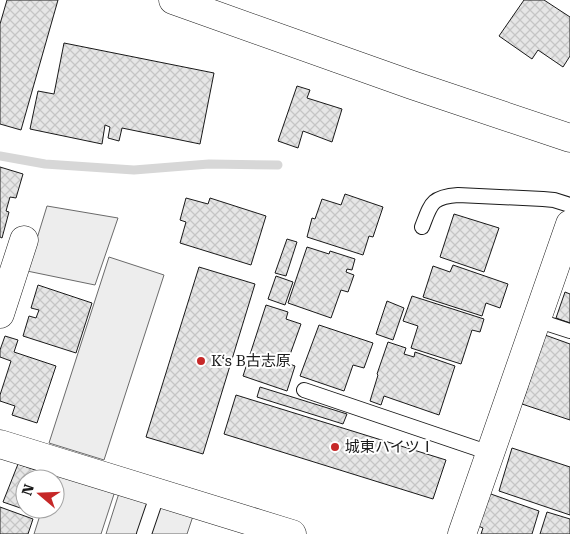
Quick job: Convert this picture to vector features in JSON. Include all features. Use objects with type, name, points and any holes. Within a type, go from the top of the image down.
[{"type":"street","points":[[173,0],[412,85],[570,138]]},
{"type":"street","points":[[462,534],[570,224]]},
{"type":"street","points":[[0,314],[24,240]]},
{"type":"street","points":[[0,444],[292,534]]},
{"type":"lane","points":[[422,227],[433,202],[448,196],[543,199],[570,205]]},
{"type":"lane","points":[[536,320],[570,331]]},
{"type":"lane","points":[[304,390],[490,454]]},
{"type":"lane","points":[[144,534],[158,493]]},
{"type":"shaded area","points":[[47,206],[118,218],[95,285],[27,271]]},
{"type":"shaded area","points":[[109,257],[164,275],[104,460],[49,443]]},
{"type":"shaded area","points":[[65,473],[116,488],[101,534],[34,534],[39,519],[65,519]]},
{"type":"shaded area","points":[[120,490],[194,513],[187,534],[106,534]]},
{"type":"building","points":[[7,0],[58,0],[21,130],[0,124],[0,24]]},
{"type":"building","points":[[524,0],[544,0],[570,17],[570,56],[563,67],[538,50],[532,59],[499,36]]},
{"type":"building","points":[[64,43],[214,73],[200,144],[122,128],[119,141],[108,138],[110,127],[105,125],[102,144],[30,129],[38,91],[54,94]]},
{"type":"building","points":[[297,86],[310,90],[307,98],[342,109],[332,142],[303,131],[298,148],[278,141]]},
{"type":"building","points":[[0,167],[23,174],[16,198],[10,197],[6,211],[9,212],[2,238],[0,237]]},
{"type":"building","points":[[345,194],[383,207],[373,237],[369,236],[363,255],[307,237],[312,218],[315,219],[322,199],[341,205]]},
{"type":"building","points":[[186,198],[208,204],[210,198],[266,216],[251,265],[180,243],[186,222],[180,220]]},
{"type":"building","points":[[454,214],[499,228],[484,272],[440,257]]},
{"type":"building","points":[[287,239],[297,242],[286,276],[275,273]]},
{"type":"building","points":[[307,247],[329,254],[330,251],[355,259],[352,270],[347,269],[346,272],[354,275],[348,292],[341,290],[331,318],[288,303]]},
{"type":"building","points":[[453,265],[508,284],[500,308],[486,303],[482,316],[423,297],[433,266],[450,272]]},
{"type":"building","name":"K‘s B古志原","points":[[199,267],[255,284],[203,454],[146,437]]},
{"type":"building","points":[[276,276],[293,282],[285,305],[268,299]]},
{"type":"building","points":[[38,285],[92,303],[76,353],[23,336],[29,316],[36,318],[39,310],[31,308]]},
{"type":"building","points":[[565,292],[570,294],[570,323],[556,318]]},
{"type":"building","points":[[412,296],[484,319],[480,332],[472,330],[461,364],[411,348],[418,326],[403,321]]},
{"type":"building","points":[[387,301],[404,308],[393,340],[376,334]]},
{"type":"building","points":[[266,305],[288,312],[286,319],[301,324],[287,363],[295,366],[287,391],[243,376]]},
{"type":"building","points":[[319,325],[373,343],[364,368],[353,365],[344,391],[300,376]]},
{"type":"building","points":[[545,335],[570,344],[570,420],[522,404]]},
{"type":"building","points":[[5,336],[18,340],[14,352],[56,366],[37,423],[12,415],[15,406],[0,401],[0,395],[11,361],[0,357],[0,350]]},
{"type":"building","points":[[388,342],[406,348],[404,354],[414,357],[415,352],[455,366],[439,415],[384,396],[381,405],[370,401]]},
{"type":"building","points":[[260,387],[347,414],[343,424],[257,397]]},
{"type":"building","name":"城東ハイツⅠ","points":[[236,395],[446,460],[433,499],[224,434]]},
{"type":"building","points":[[512,448],[570,467],[570,515],[499,491]]},
{"type":"building","points":[[18,464],[32,469],[16,469]]},
{"type":"building","points":[[15,472],[15,506],[3,502]]},
{"type":"building","points":[[488,493],[539,511],[532,534],[481,534],[483,528],[476,525]]},
{"type":"building","points":[[0,507],[15,512],[15,519],[33,519],[28,534],[0,534]]},
{"type":"building","points":[[547,512],[570,519],[570,534],[540,534]]},
{"type":"waterway","points":[[0,156],[45,164],[134,170],[209,164],[278,165]]},
{"type":"place","name":"K‘s B古志原","points":[[201,361]]},
{"type":"place","name":"城東ハイツⅠ","points":[[335,447]]}]
